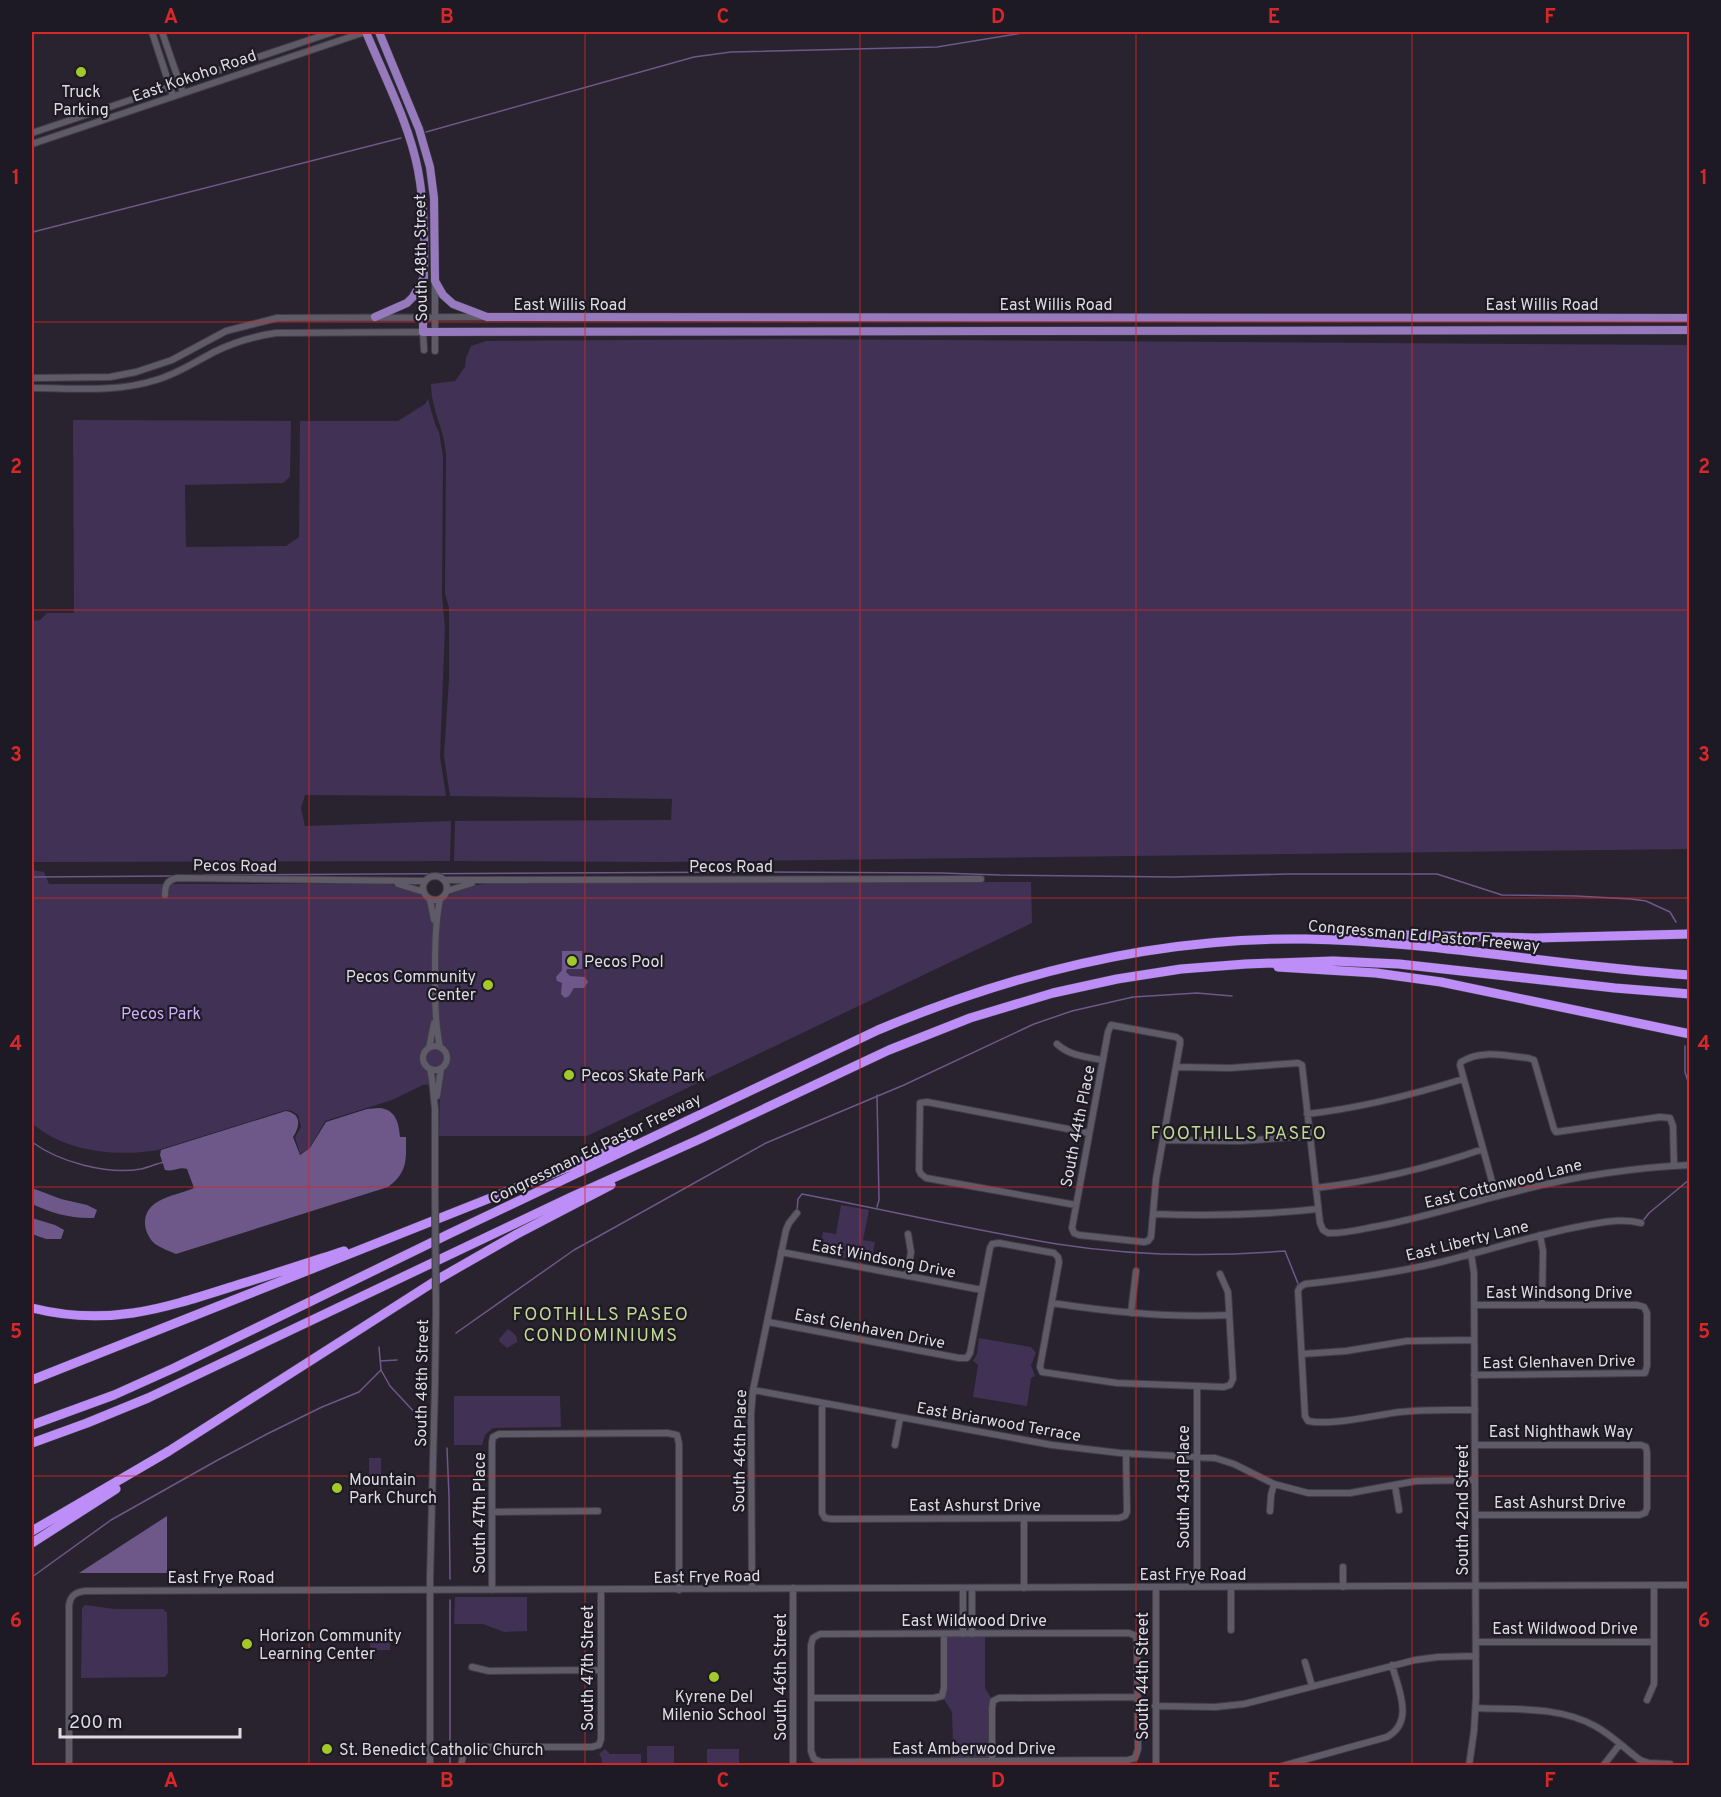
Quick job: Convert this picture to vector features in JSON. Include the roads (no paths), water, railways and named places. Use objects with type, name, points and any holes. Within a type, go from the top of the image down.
[{"type":"highway","points":[[1306,939],[1357,934],[1535,938],[1689,934]]},
{"type":"highway","name":"Congressman Ed Pastor Freeway","points":[[32,1425],[104,1399],[164,1372],[689,1119],[888,1026],[939,1005],[1002,984],[1065,967],[1152,951],[1229,942],[1306,939],[1394,944],[1689,975]]},
{"type":"highway","name":"Congressman Ed Pastor Freeway","points":[[32,1443],[148,1398],[571,1197],[889,1050],[950,1025],[1053,993],[1160,972],[1224,965],[1300,961],[1377,963],[1689,994]]},
{"type":"highway","points":[[1224,965],[1352,971],[1419,978],[1689,1034]]},
{"type":"highway","points":[[32,1380],[689,1119]]},
{"type":"highway","points":[[32,1531],[169,1451],[440,1278],[517,1234],[700,1139]]},
{"type":"highway","points":[[32,1308],[96,1317],[147,1312],[403,1232]]},
{"type":"highway","points":[[32,1543],[140,1473],[169,1451]]},
{"type":"main road","name":"South 48th Street","points":[[366,32],[409,137],[417,168],[423,209],[423,332]]},
{"type":"main road","name":"South 48th Street","points":[[379,32],[418,129],[430,167],[435,209],[435,281]]},
{"type":"main road","points":[[375,318],[407,303],[424,278]]},
{"type":"main road","points":[[435,281],[453,304],[487,317]]},
{"type":"main road","name":"East Willis Road","points":[[487,317],[1689,318]]},
{"type":"main road","points":[[1057,318],[1058,330]]},
{"type":"main road","name":"East Willis Road","points":[[423,332],[1689,330]]},
{"type":"street","points":[[152,32],[173,96]]},
{"type":"street","points":[[162,32],[183,93]]},
{"type":"street","name":"East Kokoho Road","points":[[32,133],[333,32]]},
{"type":"street","name":"East Kokoho Road","points":[[32,144],[366,32]]},
{"type":"street","name":"South 48th Street","points":[[435,281],[435,351]]},
{"type":"street","name":"East Willis Road","points":[[32,378],[110,377],[136,372],[172,360],[234,328],[277,318],[487,317]]},
{"type":"street","points":[[298,318],[298,332]]},
{"type":"street","points":[[32,388],[118,388],[153,381],[178,372],[216,351],[265,335],[298,332],[423,332]]},
{"type":"street","name":"South 48th Street","points":[[423,332],[424,350]]},
{"type":"street","points":[[172,360],[178,372]]},
{"type":"street","points":[[430,900],[440,899],[446,895],[447,891],[445,880],[436,875],[424,881],[424,892],[430,900],[435,930]]},
{"type":"street","name":"Pecos Road","points":[[165,895],[167,884],[177,878],[424,881]]},
{"type":"street","name":"Pecos Road","points":[[445,880],[981,879]]},
{"type":"street","name":"Pecos Road","points":[[388,881],[424,892]]},
{"type":"street","name":"Pecos Road","points":[[447,891],[481,881]]},
{"type":"street","points":[[429,1048],[435,1017],[435,930],[440,899]]},
{"type":"street","points":[[435,1017],[441,1047]]},
{"type":"street","name":"South 44th Place","points":[[1154,1214],[1151,1237],[1144,1242],[1079,1235],[1074,1233],[1072,1228],[1108,1032],[1112,1025],[1176,1036],[1180,1040],[1177,1067]]},
{"type":"street","points":[[1057,1044],[1064,1051],[1103,1060]]},
{"type":"street","points":[[436,1046],[441,1047],[446,1051],[448,1057],[446,1064],[441,1069],[430,1069],[424,1064],[425,1051],[436,1046]]},
{"type":"street","points":[[1496,1196],[1460,1065],[1464,1059],[1486,1054],[1534,1060],[1556,1132],[1662,1116],[1670,1118],[1673,1126],[1674,1166]]},
{"type":"street","points":[[1298,1063],[1302,1065],[1318,1209],[1250,1215],[1154,1214],[1156,1179],[1177,1067],[1230,1068],[1298,1063]]},
{"type":"street","name":"South 48th Street","points":[[430,1069],[435,1109],[436,1310],[430,1590],[430,1766]]},
{"type":"street","name":"South 48th Street","points":[[435,1109],[441,1069]]},
{"type":"street","points":[[1307,1114],[1373,1104],[1464,1078]]},
{"type":"street","points":[[1076,1205],[926,1178],[921,1174],[919,1160],[920,1103],[927,1102],[1089,1133]]},
{"type":"street","points":[[1163,1140],[1240,1141],[1310,1136]]},
{"type":"street","points":[[1316,1188],[1374,1179],[1483,1149]]},
{"type":"street","name":"East Cottonwood Lane","points":[[1318,1209],[1321,1226],[1325,1232],[1332,1233],[1444,1211],[1554,1182],[1595,1175],[1689,1165]]},
{"type":"street","name":"South 46th Place","points":[[752,1588],[750,1414],[786,1230],[796,1213]]},
{"type":"street","name":"East Liberty Lane","points":[[1302,1354],[1298,1291],[1299,1287],[1305,1284],[1397,1272],[1573,1227],[1623,1219],[1641,1223]]},
{"type":"street","points":[[907,1276],[911,1252],[908,1234]]},
{"type":"street","points":[[1540,1235],[1543,1251],[1542,1305]]},
{"type":"street","points":[[982,1290],[992,1244],[999,1243],[1054,1253],[1059,1262],[1040,1367],[1042,1372],[1117,1383],[1224,1387],[1230,1385],[1233,1379],[1228,1292],[1220,1274]]},
{"type":"street","name":"East Windsong Drive","points":[[781,1252],[982,1290]]},
{"type":"street","name":"South 42nd Street","points":[[1469,1766],[1476,1708],[1474,1274],[1471,1253]]},
{"type":"street","points":[[1131,1312],[1136,1271]]},
{"type":"street","name":"East Glenhaven Drive","points":[[768,1322],[967,1358],[970,1353],[982,1290]]},
{"type":"street","points":[[1052,1303],[1164,1315],[1229,1316]]},
{"type":"street","name":"East Windsong Drive","points":[[1474,1305],[1637,1305],[1644,1307],[1647,1313],[1645,1373]]},
{"type":"street","points":[[1474,1340],[1407,1341],[1346,1351],[1302,1354],[1305,1416],[1314,1422],[1409,1411],[1475,1410]]},
{"type":"street","name":"East Glenhaven Drive","points":[[1474,1375],[1637,1375],[1645,1373]]},
{"type":"street","name":"South 43rd Place","points":[[1197,1387],[1197,1587]]},
{"type":"street","name":"East Briarwood Terrace","points":[[753,1390],[1052,1446],[1126,1454],[1225,1460],[1274,1484],[1308,1493],[1350,1493],[1429,1480],[1475,1480]]},
{"type":"street","name":"East Ashurst Drive","points":[[822,1404],[822,1513],[825,1518],[1125,1516],[1127,1512],[1126,1454]]},
{"type":"street","points":[[895,1445],[900,1418]]},
{"type":"street","name":"South 47th Place","points":[[492,1590],[493,1437],[500,1434],[667,1433],[677,1435],[680,1444],[679,1590]]},
{"type":"street","name":"East Nighthawk Way","points":[[1475,1445],[1641,1445],[1646,1447],[1647,1508],[1645,1513]]},
{"type":"street","points":[[1242,1468],[1246,1460]]},
{"type":"street","points":[[1270,1510],[1274,1484]]},
{"type":"street","points":[[1395,1485],[1399,1510]]},
{"type":"street","points":[[493,1512],[598,1511]]},
{"type":"street","name":"East Ashurst Drive","points":[[1475,1515],[1639,1515],[1645,1513]]},
{"type":"street","points":[[1024,1518],[1024,1588]]},
{"type":"street","points":[[1343,1567],[1343,1587]]},
{"type":"street","points":[[1647,1700],[1654,1684],[1654,1585]]},
{"type":"street","name":"East Frye Road","points":[[69,1766],[69,1606],[73,1595],[85,1591],[1689,1585]]},
{"type":"street","name":"South 44th Street","points":[[1156,1587],[1156,1766]]},
{"type":"street","points":[[1231,1587],[1231,1630]]},
{"type":"street","name":"South 46th Street","points":[[793,1588],[793,1766]]},
{"type":"street","points":[[963,1588],[963,1634]]},
{"type":"street","points":[[972,1588],[972,1634]]},
{"type":"street","name":"South 47th Street","points":[[461,1766],[464,1750],[473,1747],[592,1748],[599,1745],[601,1739],[600,1590]]},
{"type":"street","points":[[963,1611],[972,1611]]},
{"type":"street","name":"East Wildwood Drive","points":[[811,1698],[811,1645],[813,1638],[820,1634],[1129,1633],[1136,1636],[1137,1643],[1138,1697]]},
{"type":"street","points":[[811,1698],[934,1698],[942,1696],[944,1634]]},
{"type":"street","name":"East Wildwood Drive","points":[[1476,1642],[1654,1642]]},
{"type":"street","points":[[1155,1706],[1230,1705],[1264,1700],[1392,1665],[1438,1657],[1476,1656]]},
{"type":"street","points":[[1305,1662],[1312,1686]]},
{"type":"street","points":[[1282,1766],[1387,1737],[1394,1733],[1404,1713],[1392,1665]]},
{"type":"street","points":[[472,1666],[489,1671],[601,1670]]},
{"type":"street","points":[[992,1761],[993,1701],[999,1698],[1138,1697]]},
{"type":"street","name":"East Amberwood Drive","points":[[811,1698],[811,1751],[814,1759],[821,1762],[1110,1763],[1135,1758],[1138,1749],[1138,1697]]},
{"type":"street","points":[[1476,1708],[1565,1714],[1597,1727],[1640,1760],[1670,1764]]},
{"type":"street","points":[[1603,1766],[1620,1744]]},
{"type":"waterway","points":[[426,132],[694,57],[731,52],[937,47],[1028,32]]},
{"type":"waterway","points":[[33,232],[401,138]]},
{"type":"waterway","points":[[204,875],[752,872],[1174,877],[1437,874],[1502,895],[1576,896],[1646,901],[1670,912],[1676,922]]},
{"type":"waterway","points":[[32,877],[175,876]]},
{"type":"waterway","points":[[456,1333],[574,1250],[766,1143],[904,1085],[1034,1024],[1072,1011],[1133,997],[1197,993],[1232,996]]},
{"type":"waterway","points":[[1685,1046],[1685,1072],[1690,1088]]},
{"type":"waterway","points":[[877,1095],[879,1200],[877,1207]]},
{"type":"waterway","points":[[32,1142],[56,1156],[99,1168],[141,1169],[164,1162]]},
{"type":"waterway","points":[[1642,1222],[1649,1213],[1690,1179]]},
{"type":"waterway","points":[[797,1211],[798,1199],[802,1194],[993,1233],[1086,1248],[1171,1254],[1285,1251],[1299,1286]]},
{"type":"waterway","points":[[32,1577],[111,1520],[267,1434],[359,1392],[381,1370],[379,1347]]},
{"type":"waterway","points":[[380,1361],[397,1360]]},
{"type":"waterway","points":[[381,1370],[390,1386],[418,1416]]},
{"type":"waterway","points":[[447,1448],[450,1579]]},
{"type":"waterway","points":[[450,1600],[450,1766]]},
{"type":"place","name":"Truck Parking","points":[[81,72]]},
{"type":"place","name":"Pecos Pool","points":[[572,961]]},
{"type":"place","name":"Pecos Community Center","points":[[488,985]]},
{"type":"place","name":"Pecos Skate Park","points":[[569,1075]]},
{"type":"place","name":"Mountain Park Church","points":[[337,1488]]},
{"type":"place","name":"Horizon Community Learning Center","points":[[247,1644]]},
{"type":"place","name":"Kyrene Del Milenio School","points":[[714,1677]]},
{"type":"place","name":"St. Benedict Catholic Church","points":[[327,1749]]},
{"type":"district","name":"FOOTHILLS PASEO","points":[[1239,1133]]},
{"type":"district","name":"FOOTHILLS PASEO CONDOMINIUMS","points":[[601,1324]]},
{"type":"park label","name":"Pecos Park","points":[[161,1013]]}]
